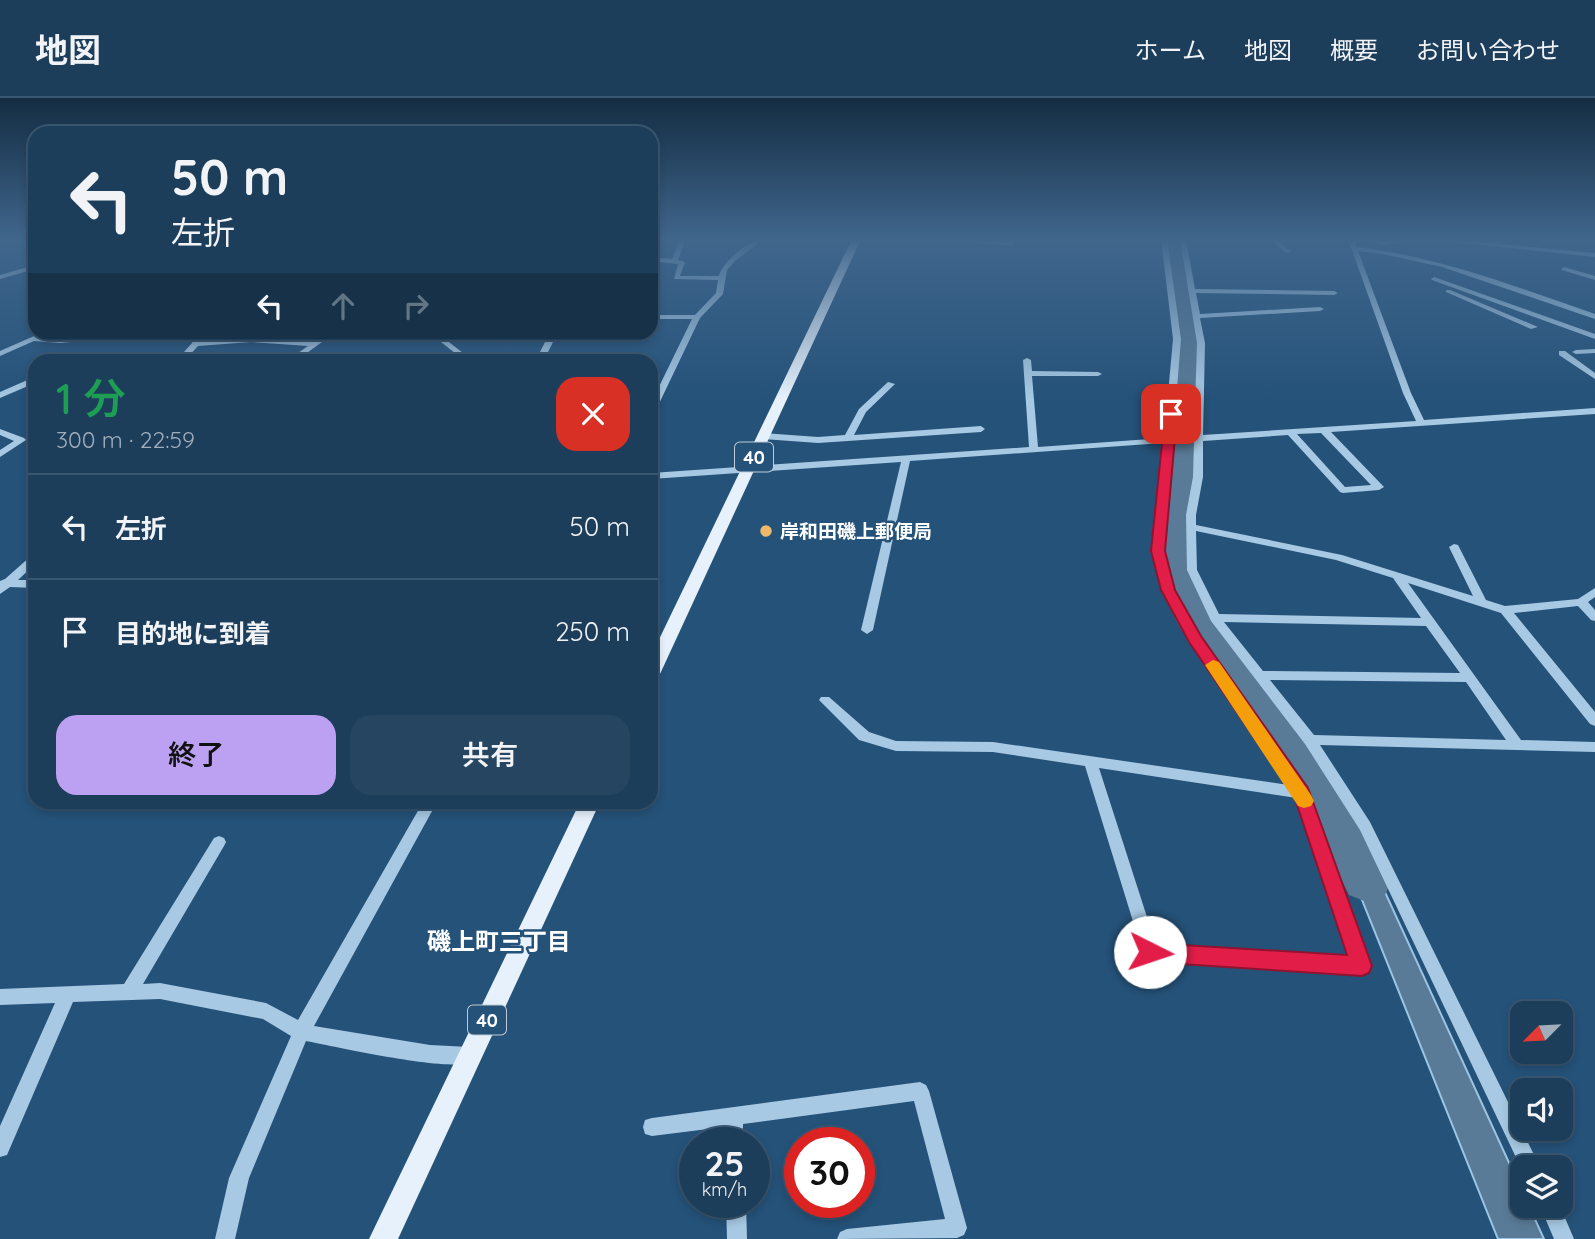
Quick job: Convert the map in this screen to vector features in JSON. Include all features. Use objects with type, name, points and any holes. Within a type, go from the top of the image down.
[{"type":"main road","name":"40","points":[[658,659],[832,292]]},
{"type":"main road","name":"40","points":[[383,1239],[587,809]]},
{"type":"street","points":[[658,398],[697,317],[719,292]]},
{"type":"street","points":[[1090,760],[1150,952],[1362,966],[1302,793],[1195,639],[1168,590],[1158,551],[1171,439],[1177,339],[1171,292]]},
{"type":"street","points":[[1192,292],[1201,343],[1195,438],[1198,477],[1191,515],[1192,570],[1215,618],[1310,740],[1364,826],[1525,1155]]},
{"type":"street","points":[[1281,292],[1334,293]]},
{"type":"street","points":[[1371,292],[1421,422]]},
{"type":"street","points":[[1453,292],[1463,299],[1534,327]]},
{"type":"street","points":[[1471,292],[1595,337]]},
{"type":"street","points":[[1521,292],[1595,317]]},
{"type":"street","points":[[1532,314],[1558,304]]},
{"type":"street","points":[[1198,316],[1320,309]]},
{"type":"street","points":[[658,317],[697,317]]},
{"type":"street","points":[[0,354],[34,340],[72,340]]},
{"type":"street","points":[[186,354],[197,340]]},
{"type":"street","points":[[251,340],[317,344]]},
{"type":"street","points":[[303,354],[322,340]]},
{"type":"street","points":[[442,340],[460,354]]},
{"type":"street","points":[[1576,352],[1595,351]]},
{"type":"street","points":[[1562,353],[1595,377]]},
{"type":"street","points":[[1027,360],[1034,449]]},
{"type":"street","points":[[1028,373],[1098,374]]},
{"type":"street","points":[[0,394],[28,383]]},
{"type":"street","points":[[848,438],[862,411],[891,384]]},
{"type":"street","points":[[658,474],[1595,411]]},
{"type":"street","points":[[763,436],[818,440],[981,429]]},
{"type":"street","points":[[1289,431],[1343,489],[1379,487],[1323,429]]},
{"type":"street","points":[[0,432],[21,440],[0,454]]},
{"type":"street","points":[[867,631],[906,459]]},
{"type":"street","points":[[1192,527],[1338,557],[1505,610],[1581,602],[1595,592]]},
{"type":"street","points":[[1454,547],[1482,603]]},
{"type":"street","points":[[2,586],[28,564]]},
{"type":"street","points":[[1398,576],[1517,745]]},
{"type":"street","points":[[2,586],[28,584]]},
{"type":"street","points":[[1581,602],[1595,617]]},
{"type":"street","points":[[1505,610],[1595,720]]},
{"type":"street","points":[[1215,618],[1431,622]]},
{"type":"street","points":[[1260,676],[1470,678]]},
{"type":"street","points":[[825,701],[864,736],[896,746],[993,747],[1302,793]]},
{"type":"street","points":[[1310,740],[1595,747]]},
{"type":"street","points":[[225,1239],[239,1178],[301,1032],[426,809]]},
{"type":"street","points":[[129,992],[219,842]]},
{"type":"street","points":[[0,997],[160,991],[267,1011],[301,1032],[430,1054],[470,1056]]},
{"type":"street","points":[[0,1147],[6,1120],[68,994]]},
{"type":"street","points":[[652,1127],[920,1091],[957,1228],[848,1239]]},
{"type":"street","points":[[733,1117],[733,1127]]},
{"type":"street","points":[[736,1218],[737,1239]]},
{"type":"street","points":[[1554,1218],[1564,1239]]},
{"type":"water","points":[[1334,830],[1357,831],[1510,1165],[1510,1218],[1534,1218],[1544,1239],[1498,1239]]},
{"type":"waterway","points":[[1182,292],[1190,388],[1176,522],[1182,589],[1191,611],[1207,636],[1324,801],[1367,880]]},
{"type":"slow traffic","points":[[1213,665],[1302,793],[1304,801]]},
{"type":"place","name":"岸和田磯上郵便局","points":[[766,531]]},
{"type":"district","name":"磯上町三丁目","points":[[499,941]]},
{"type":"route","points":[[1150,952],[1362,966],[1302,793],[1195,639],[1168,590],[1158,551],[1171,414]]}]
